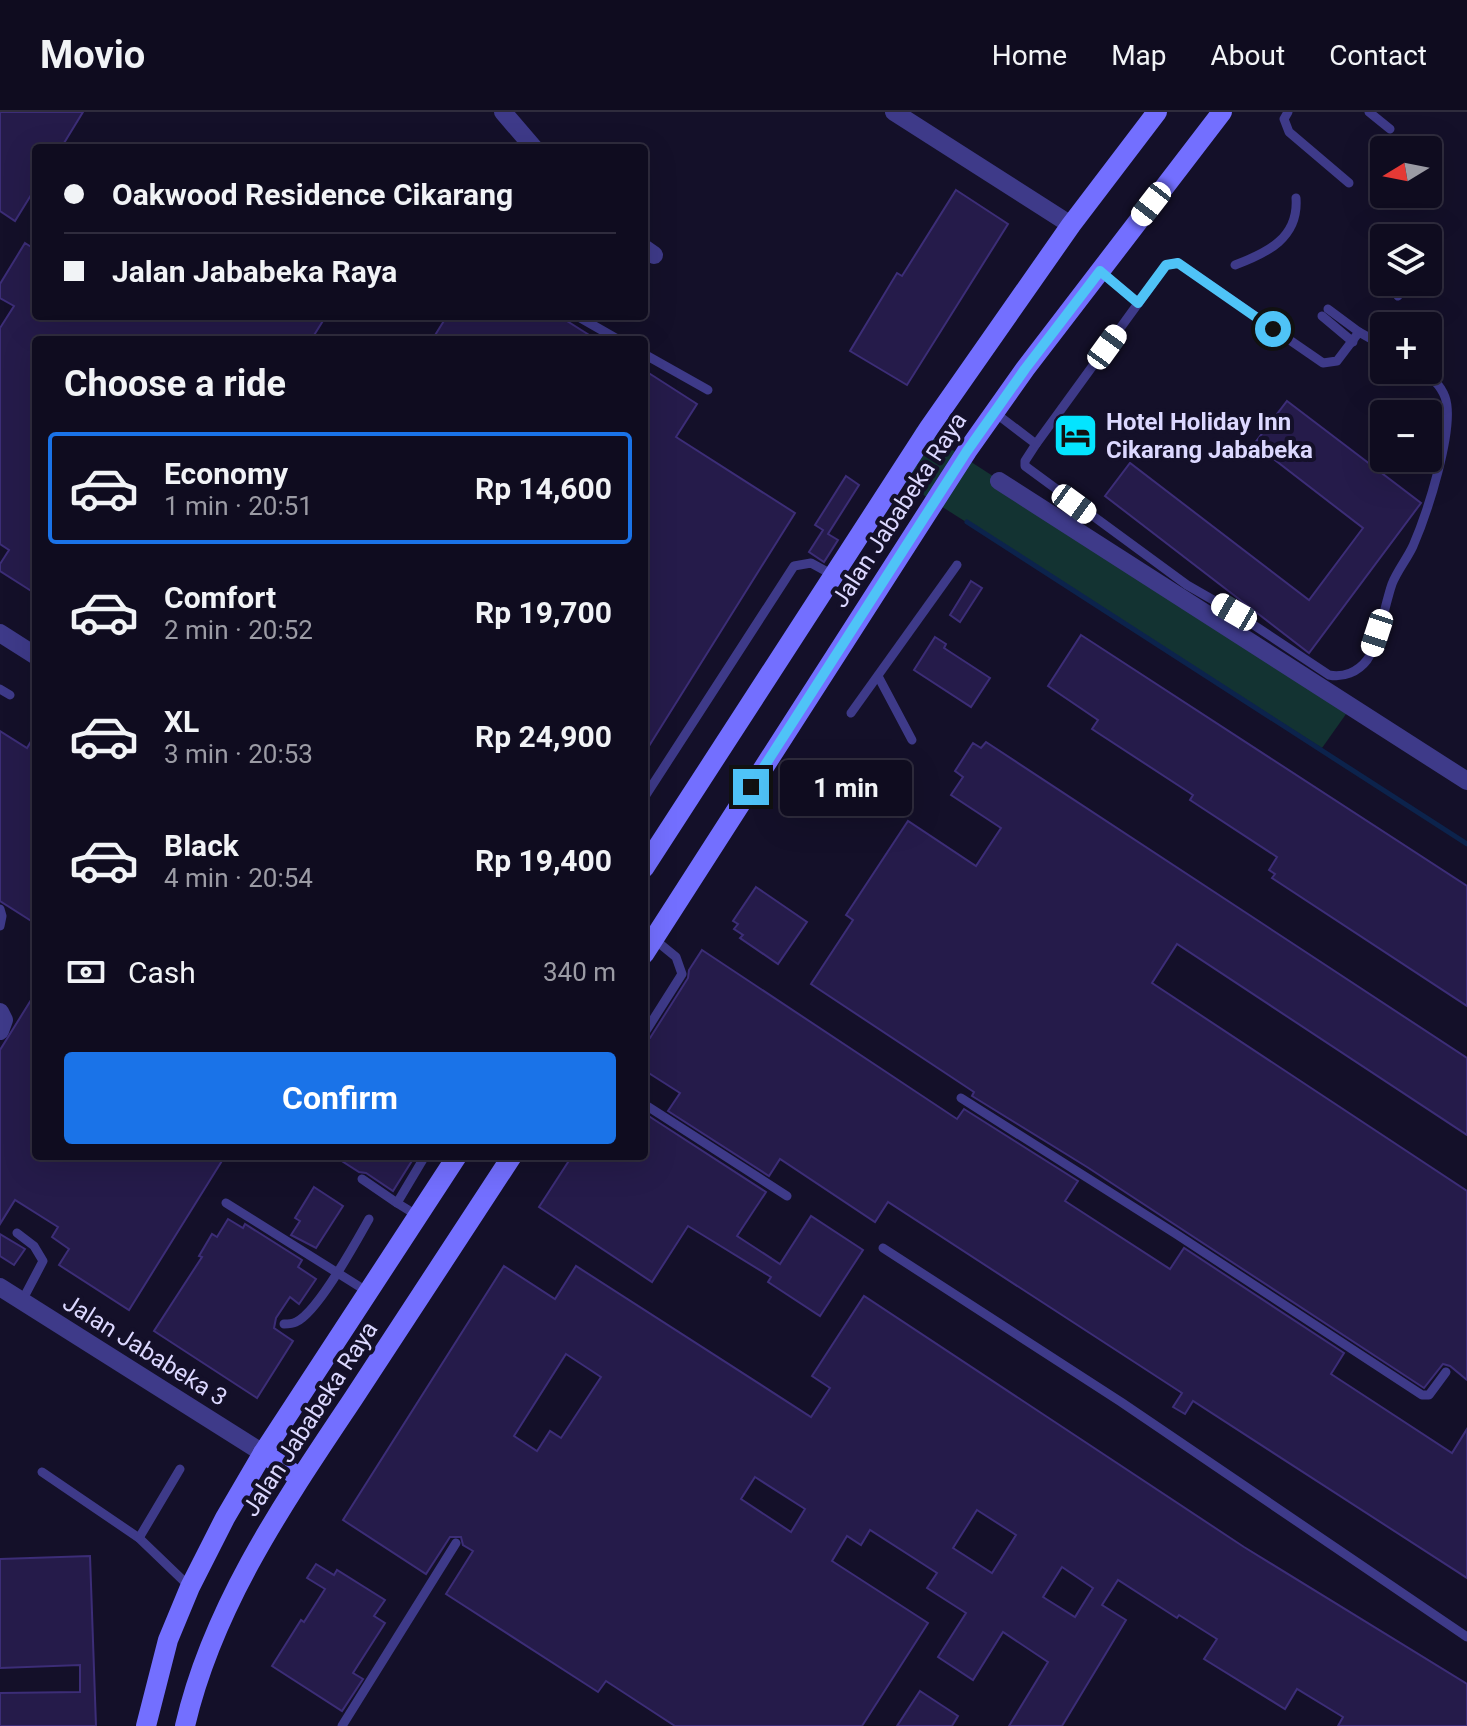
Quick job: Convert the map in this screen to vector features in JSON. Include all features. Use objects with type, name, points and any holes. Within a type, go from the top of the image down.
[{"type":"main road","name":"Jalan Jababeka Raya","points":[[648,862],[929,428],[1071,225],[1157,112]]},
{"type":"main road","name":"Jalan Jababeka Raya","points":[[649,947],[913,533],[994,412],[1222,112]]},
{"type":"main road","name":"Jalan Jababeka Raya","points":[[146,1726],[168,1640],[190,1587],[263,1453],[454,1160]]},
{"type":"main road","name":"Jalan Jababeka Raya","points":[[189,1720],[198,1676],[237,1585],[300,1478],[509,1160]]},
{"type":"main road","points":[[263,1453],[300,1478]]},
{"type":"street","points":[[503,112],[531,144]]},
{"type":"street","points":[[894,112],[1071,225]]},
{"type":"street","points":[[999,481],[1467,781]]},
{"type":"street","points":[[0,633],[32,653]]},
{"type":"street","points":[[0,1012],[4,1020],[0,1031]]},
{"type":"street","name":"Jalan Jababeka 3","points":[[0,1287],[263,1453]]},
{"type":"lane","points":[[1288,112],[1284,119],[1289,132],[1349,183]]},
{"type":"lane","points":[[1369,112],[1390,129]]},
{"type":"lane","points":[[1235,265],[1276,247],[1295,223],[1296,198]]},
{"type":"lane","points":[[1359,332],[1337,361],[1323,363],[1178,263],[1166,265],[1036,444],[1025,461],[1029,471],[1187,585],[1334,677],[1357,671],[1368,659],[1394,580],[1413,546],[1436,478],[1448,417],[1445,396],[1438,384]]},
{"type":"lane","points":[[1100,271],[1138,303]]},
{"type":"lane","points":[[1353,342],[1325,312],[1370,338]]},
{"type":"lane","points":[[584,320],[612,336]]},
{"type":"lane","points":[[648,356],[708,390]]},
{"type":"lane","points":[[994,412],[1036,444]]},
{"type":"lane","points":[[648,792],[794,566],[811,563],[833,575]]},
{"type":"lane","points":[[851,713],[957,565]]},
{"type":"lane","points":[[878,676],[912,740]]},
{"type":"lane","points":[[0,689],[10,695]]},
{"type":"lane","points":[[0,909],[0,926]]},
{"type":"lane","points":[[648,1028],[682,974],[676,957],[649,947]]},
{"type":"lane","points":[[961,1098],[1422,1395],[1429,1395],[1446,1372]]},
{"type":"lane","points":[[648,1107],[787,1196]]},
{"type":"lane","points":[[397,1203],[423,1160]]},
{"type":"lane","points":[[362,1179],[418,1216]]},
{"type":"lane","points":[[226,1203],[368,1292]]},
{"type":"lane","points":[[284,1324],[296,1322],[337,1274],[369,1219]]},
{"type":"lane","points":[[17,1233],[34,1246],[43,1261],[22,1301]]},
{"type":"lane","points":[[883,1248],[1121,1402],[1467,1637]]},
{"type":"lane","points":[[139,1538],[180,1469]]},
{"type":"lane","points":[[42,1472],[139,1538],[190,1587]]},
{"type":"lane","points":[[342,1726],[456,1543]]},
{"type":"green space","points":[[917,427],[1351,707],[1322,748],[892,475]]},
{"type":"building","points":[[0,112],[83,112],[63,144],[32,144],[32,193],[15,221],[0,211]]},
{"type":"building","points":[[956,190],[1008,224],[907,385],[850,351],[897,273],[902,276]]},
{"type":"building","points":[[25,243],[32,247],[32,320],[324,320],[314,336],[32,336],[32,591],[0,571],[0,564],[9,550],[0,544],[0,328],[14,306],[0,298],[0,284]]},
{"type":"building","points":[[444,320],[565,320],[591,336],[434,336]]},
{"type":"building","points":[[648,373],[697,404],[676,437],[795,513],[648,748]]},
{"type":"building","points":[[1287,401],[1370,464],[1370,472],[1380,472],[1421,503],[1309,653],[1105,496],[1130,463],[1309,600],[1363,528],[1254,444]]},
{"type":"building","points":[[846,476],[859,485],[828,534],[838,540],[824,562],[809,552],[823,530],[815,525]]},
{"type":"building","points":[[971,581],[982,588],[960,622],[950,615]]},
{"type":"building","points":[[1081,635],[1467,886],[1467,1006],[1272,878],[1275,874],[1269,870],[1277,857],[1190,800],[1193,795],[1092,729],[1098,720],[1048,686]]},
{"type":"building","points":[[935,637],[946,644],[944,648],[990,678],[971,707],[914,670]]},
{"type":"building","points":[[0,731],[27,748],[32,740],[32,921],[0,901]]},
{"type":"building","points":[[986,742],[1467,1058],[1467,1135],[1177,944],[1152,983],[1467,1191],[1467,1380],[1443,1364],[1424,1388],[1087,1167],[972,1096],[974,1092],[811,984],[853,920],[846,915],[908,821],[976,866],[1001,828],[951,795],[963,777],[955,771],[973,743],[981,748]]},
{"type":"building","points":[[756,887],[807,922],[778,964],[740,938],[743,935],[734,929],[738,924],[733,921]]},
{"type":"building","points":[[702,950],[957,1119],[964,1109],[1078,1181],[1065,1201],[1170,1269],[1184,1248],[1344,1353],[1331,1374],[1452,1453],[1467,1429],[1467,1578],[1193,1401],[1185,1414],[1173,1407],[1182,1393],[888,1202],[875,1222],[780,1159],[769,1176],[668,1111],[680,1093],[648,1073],[648,1039],[688,978],[689,970]]},
{"type":"building","points":[[32,998],[32,1160],[223,1160],[129,1310],[59,1265],[69,1249],[52,1237],[58,1227],[15,1200],[0,1224],[0,1050]]},
{"type":"building","points":[[648,1116],[766,1192],[737,1236],[780,1264],[811,1216],[863,1250],[820,1316],[768,1282],[771,1277],[688,1226],[652,1282],[539,1207],[569,1160],[648,1160]]},
{"type":"building","points":[[340,1160],[412,1160],[393,1191],[366,1173]]},
{"type":"building","points":[[314,1187],[343,1206],[316,1248],[291,1235],[300,1221],[295,1218]]},
{"type":"building","points":[[228,1219],[243,1228],[245,1224],[302,1260],[298,1267],[316,1279],[299,1304],[290,1297],[276,1318],[274,1328],[293,1341],[257,1398],[154,1331],[202,1257],[199,1256],[212,1234],[217,1237]]},
{"type":"building","points":[[0,1234],[25,1249],[14,1265],[0,1256]]},
{"type":"building","points":[[504,1266],[555,1299],[576,1266],[811,1417],[830,1388],[812,1376],[864,1296],[1244,1547],[1467,1684],[1467,1726],[1338,1726],[1343,1717],[1297,1689],[1285,1709],[1204,1659],[1217,1639],[1179,1615],[1177,1618],[1118,1580],[1102,1605],[1126,1620],[1062,1726],[1009,1726],[1048,1662],[1003,1632],[973,1680],[938,1657],[966,1613],[927,1588],[937,1573],[870,1530],[861,1545],[847,1536],[832,1561],[928,1623],[862,1726],[675,1726],[606,1681],[598,1692],[446,1594],[473,1551],[463,1545],[461,1537],[450,1537],[426,1574],[343,1520]],"holes":[[[566,1354],[601,1377],[561,1438],[550,1431],[537,1451],[514,1436]],[[755,1477],[805,1509],[791,1532],[741,1499]],[[977,1510],[1016,1535],[992,1573],[953,1548]],[[1062,1567],[1093,1588],[1075,1617],[1043,1597]]]},
{"type":"building","points":[[90,1556],[96,1726],[0,1726],[0,1693],[80,1692],[80,1665],[0,1668],[0,1559]]},
{"type":"building","points":[[316,1564],[334,1575],[337,1570],[385,1600],[374,1616],[385,1623],[353,1673],[363,1679],[342,1711],[272,1666],[325,1589],[307,1578]]},
{"type":"building","points":[[920,1691],[958,1716],[952,1726],[897,1726]]},
{"type":"waterway","points":[[967,522],[1467,844]]},
{"type":"place","name":"Hotel Holiday Inn Cikarang Jababeka","points":[[1075,436]]},
{"type":"route","points":[[751,787],[967,451],[1100,271],[1138,303],[1166,265],[1178,263],[1273,329]]}]
